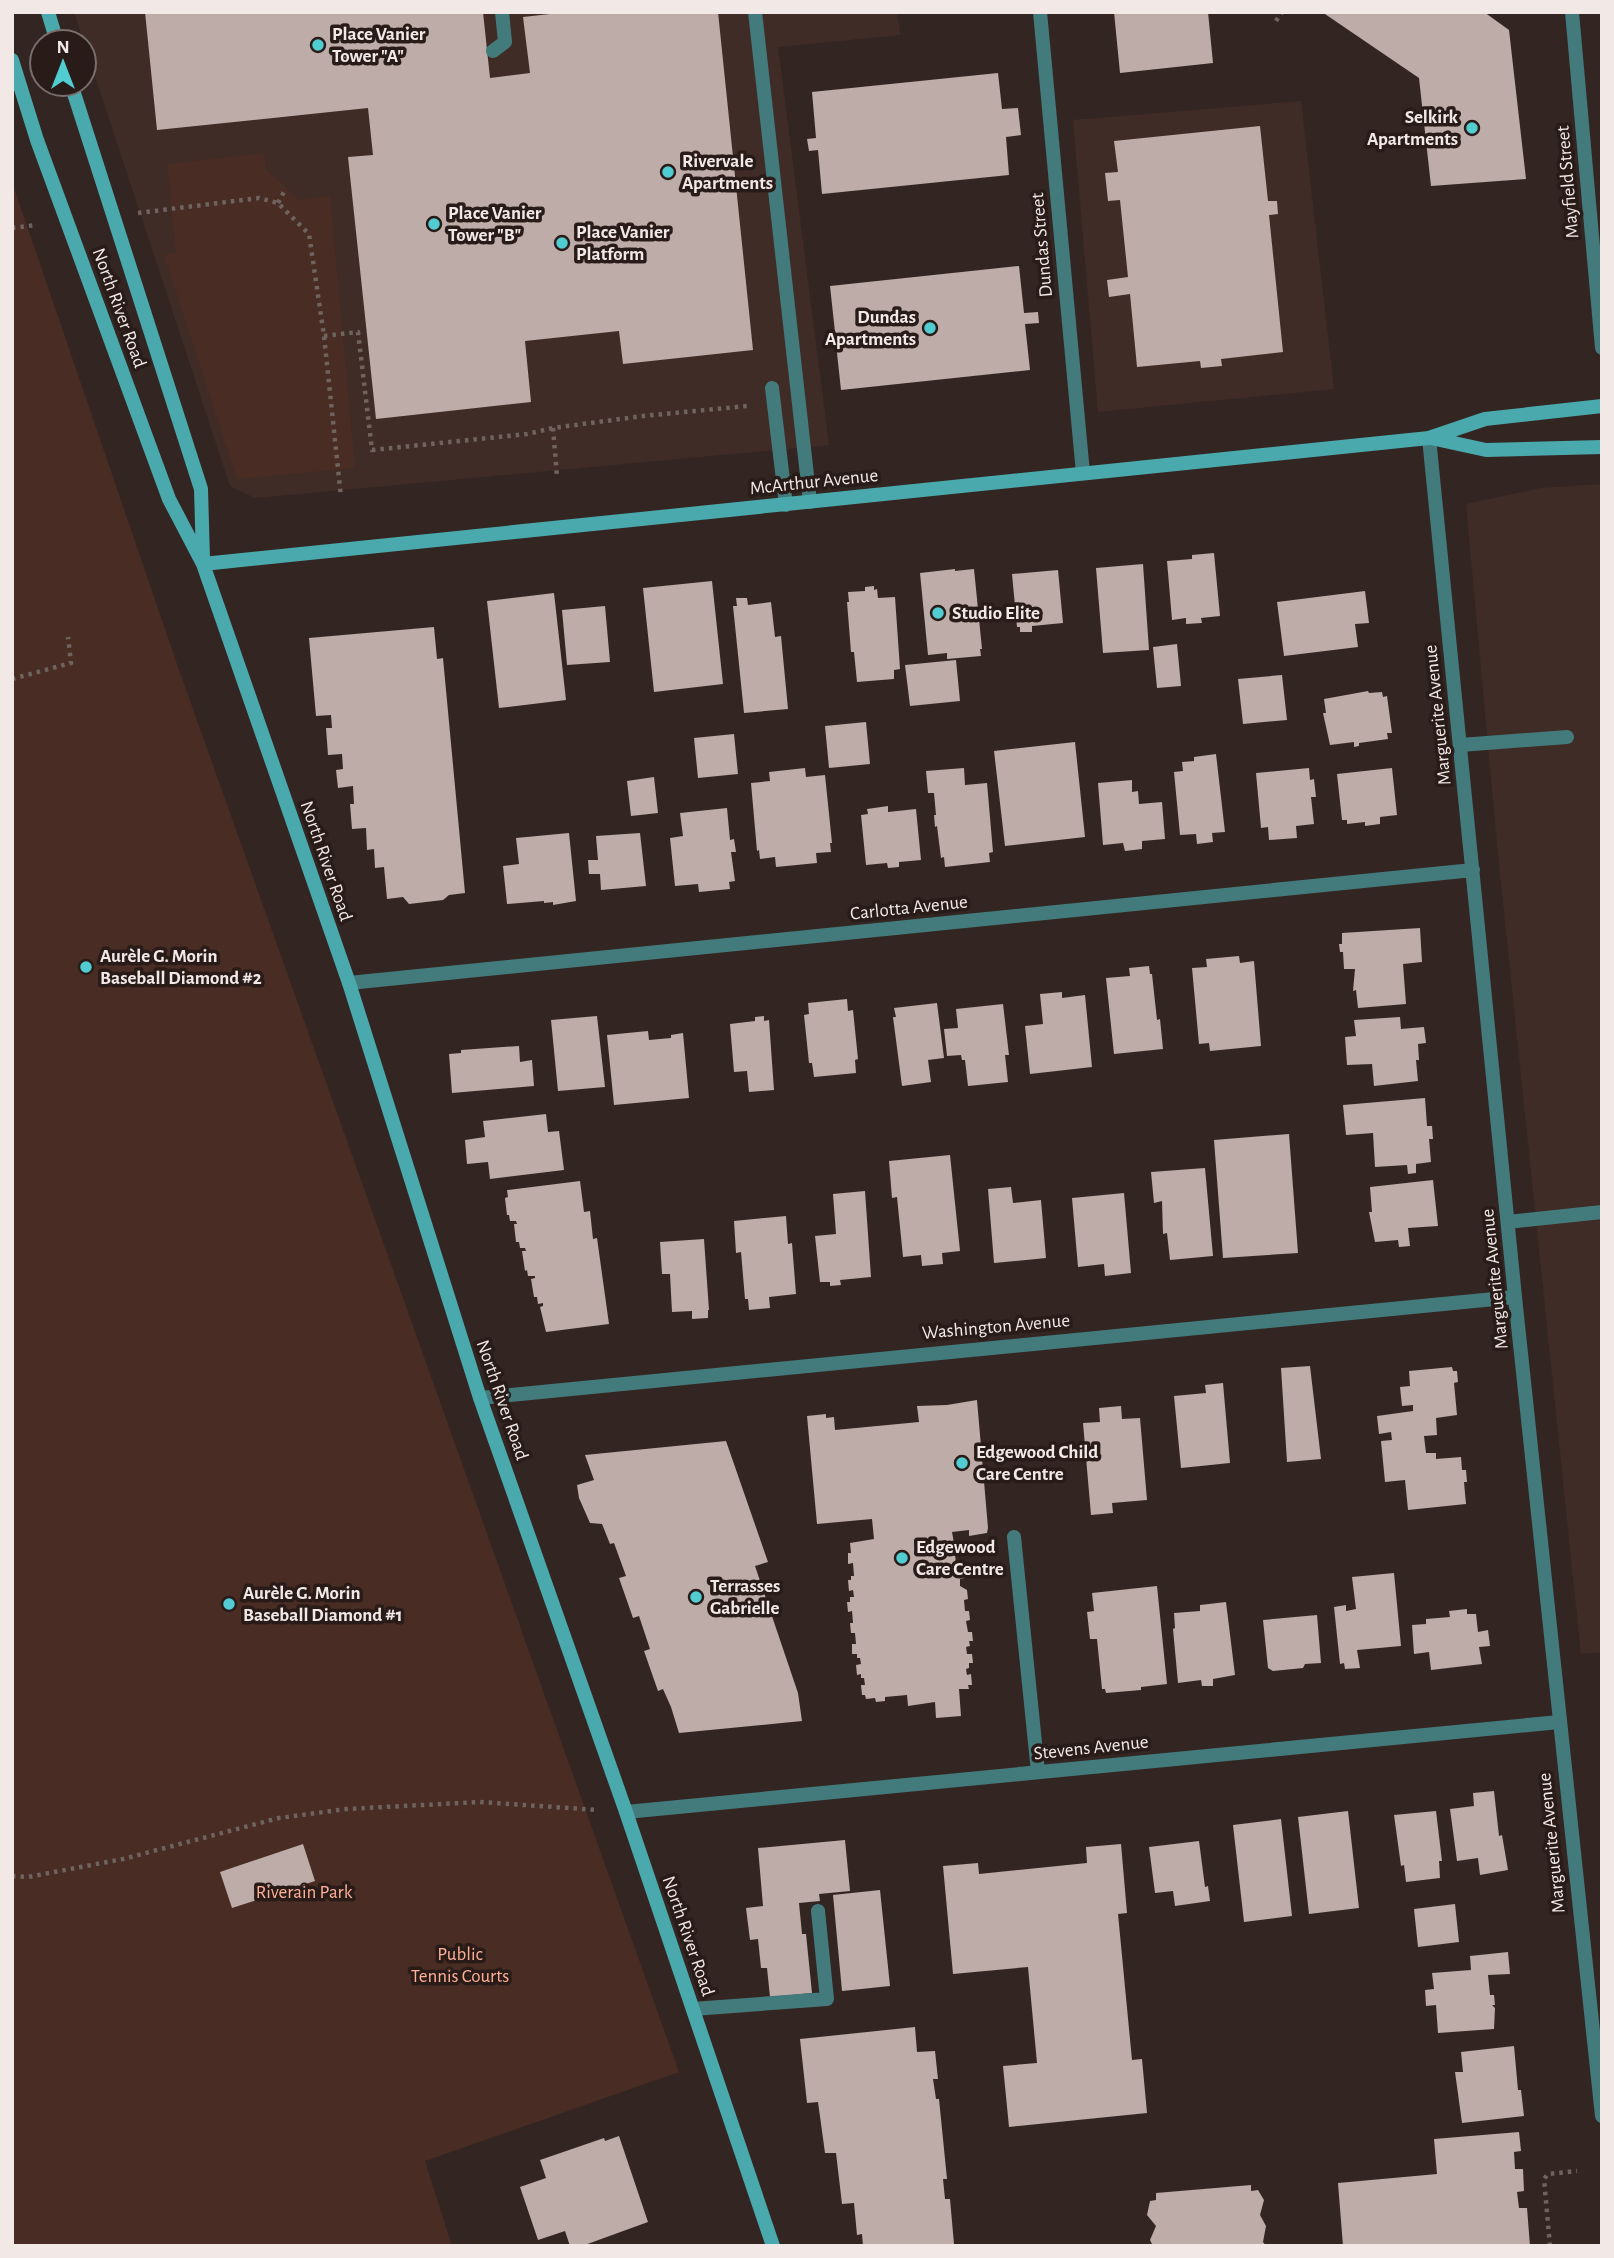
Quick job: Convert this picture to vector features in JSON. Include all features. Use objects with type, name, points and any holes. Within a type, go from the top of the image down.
[{"type":"main road","name":"North River Road","points":[[12,60],[37,140],[169,499],[203,564],[349,983],[480,1398],[626,1812],[773,2246]]},
{"type":"main road","name":"North River Road","points":[[76,98],[201,489],[203,564]]},
{"type":"main road","name":"McArthur Avenue","points":[[203,564],[1429,438],[1485,419],[1602,406]]},
{"type":"main road","name":"McArthur Avenue","points":[[1429,438],[1486,450],[1602,447]]},
{"type":"street","points":[[494,51],[505,42],[502,12]]},
{"type":"street","points":[[755,12],[810,502]]},
{"type":"street","name":"Dundas Street","points":[[1040,12],[1083,473]]},
{"type":"street","name":"Mayfield Street","points":[[1572,12],[1602,348]]},
{"type":"street","points":[[772,388],[786,505]]},
{"type":"street","name":"Marguerite Avenue","points":[[1429,438],[1559,1721],[1595,2001],[1602,2116]]},
{"type":"street","points":[[1460,745],[1567,737]]},
{"type":"street","name":"Carlotta Avenue","points":[[349,983],[1472,870]]},
{"type":"street","points":[[1508,1222],[1602,1212]]},
{"type":"street","name":"Washington Avenue","points":[[480,1398],[1516,1297]]},
{"type":"street","points":[[1014,1537],[1038,1772]]},
{"type":"street","name":"Stevens Avenue","points":[[626,1812],[1559,1721]]},
{"type":"street","points":[[693,2010],[827,1999],[818,1911]]},
{"type":"path","points":[[1276,21],[1282,12]]},
{"type":"path","points":[[278,203],[286,188]]},
{"type":"path","points":[[114,217],[259,198],[278,203],[309,234],[324,336],[341,497]]},
{"type":"path","points":[[12,229],[36,225]]},
{"type":"path","points":[[324,336],[358,332],[372,450],[527,434],[643,416],[755,405]]},
{"type":"path","points":[[553,428],[557,477]]},
{"type":"path","points":[[12,679],[71,663],[68,637]]},
{"type":"path","points":[[12,1875],[28,1877],[123,1859],[278,1818],[346,1809],[480,1802],[626,1812]]},
{"type":"path","points":[[1550,2246],[1544,2179],[1548,2174],[1577,2171]]},
{"type":"shaded area","points":[[74,12],[897,12],[900,35],[778,47],[829,445],[255,498],[230,486],[98,85],[98,28],[79,28]]},
{"type":"shaded area","points":[[1301,101],[1334,389],[1098,412],[1073,120]]},
{"type":"shaded area","points":[[1602,484],[1602,1652],[1581,1654],[1497,844],[1466,504],[1541,488]]},
{"type":"green space","points":[[264,153],[266,169],[299,200],[330,196],[355,468],[237,479],[164,255],[176,253],[167,164]]},
{"type":"green space","name":"Riverain Park","points":[[12,182],[178,667],[679,2072],[425,2161],[452,2246],[12,2246]]},
{"type":"building","points":[[145,12],[483,12],[490,78],[530,73],[523,17],[568,12],[718,12],[753,350],[623,364],[619,331],[525,341],[531,402],[376,419],[348,157],[373,155],[368,108],[157,130]]},
{"type":"building","points":[[1114,12],[1208,12],[1213,63],[1120,73]]},
{"type":"building","name":"Selkirk Apartments","points":[[1322,12],[1484,12],[1509,30],[1526,179],[1431,186],[1419,78]]},
{"type":"building","points":[[998,73],[1002,109],[1018,108],[1021,135],[1006,137],[1009,175],[822,194],[818,150],[809,151],[807,139],[816,138],[812,92]]},
{"type":"building","points":[[1260,126],[1268,201],[1277,201],[1278,214],[1269,215],[1283,352],[1221,359],[1222,366],[1201,368],[1200,361],[1137,367],[1130,294],[1109,297],[1107,280],[1128,277],[1120,200],[1108,201],[1105,173],[1118,172],[1114,141]]},
{"type":"building","name":"Dundas Apartments","points":[[1019,266],[1024,313],[1038,312],[1039,323],[1025,324],[1030,370],[841,390],[836,344],[827,345],[826,333],[835,332],[830,286]]},
{"type":"building","points":[[1214,553],[1220,616],[1201,618],[1202,623],[1186,624],[1186,618],[1172,620],[1167,561],[1192,559],[1192,555]]},
{"type":"building","points":[[1143,564],[1149,650],[1103,653],[1096,568]]},
{"type":"building","points":[[974,569],[981,656],[947,659],[947,653],[928,655],[920,573]]},
{"type":"building","points":[[1058,570],[1063,623],[1032,626],[1032,632],[1020,632],[1020,627],[1017,627],[1012,574]]},
{"type":"building","points":[[712,581],[723,684],[654,692],[643,588]]},
{"type":"building","points":[[874,586],[878,598],[895,597],[900,669],[894,670],[894,679],[857,682],[854,652],[851,652],[848,592],[865,591],[865,587]]},
{"type":"building","points":[[1365,591],[1369,623],[1355,624],[1358,647],[1284,656],[1277,602]]},
{"type":"building","points":[[554,593],[566,700],[499,708],[487,601]]},
{"type":"building","points":[[736,598],[747,598],[748,605],[771,602],[775,637],[781,636],[788,709],[744,713],[733,606],[737,606]]},
{"type":"building","points":[[605,606],[610,662],[567,665],[562,610]]},
{"type":"building","points":[[434,627],[437,659],[443,658],[465,893],[449,895],[443,900],[409,904],[403,897],[387,899],[384,867],[375,868],[374,849],[367,850],[366,828],[352,829],[350,804],[354,804],[353,786],[338,788],[336,770],[343,769],[342,754],[328,755],[326,728],[332,728],[331,715],[316,716],[309,638]]},
{"type":"building","points":[[1177,644],[1181,686],[1157,688],[1153,647]]},
{"type":"building","points":[[956,660],[960,701],[910,706],[905,665]]},
{"type":"building","points":[[1282,675],[1287,720],[1243,724],[1238,679]]},
{"type":"building","points":[[1368,691],[1382,692],[1383,697],[1387,696],[1392,733],[1387,733],[1388,739],[1359,743],[1359,746],[1354,747],[1354,742],[1330,745],[1323,713],[1326,713],[1324,699]]},
{"type":"building","points":[[866,722],[870,764],[829,768],[825,726]]},
{"type":"building","points":[[734,734],[738,774],[698,778],[694,738]]},
{"type":"building","points":[[1075,742],[1085,837],[1005,846],[994,751]]},
{"type":"building","points":[[1216,754],[1225,832],[1212,833],[1213,842],[1197,844],[1196,834],[1180,835],[1174,772],[1183,771],[1182,762],[1194,761],[1194,757]]},
{"type":"building","points":[[805,768],[806,777],[825,775],[831,852],[816,853],[817,863],[776,867],[775,857],[760,859],[759,850],[757,851],[751,783],[770,781],[769,772]]},
{"type":"building","points":[[964,768],[965,785],[987,783],[993,852],[989,853],[990,862],[945,867],[944,857],[941,858],[937,826],[935,827],[934,793],[928,793],[926,771]]},
{"type":"building","points":[[1309,768],[1310,780],[1314,779],[1316,797],[1311,797],[1314,824],[1296,826],[1297,838],[1269,840],[1268,827],[1261,828],[1256,773]]},
{"type":"building","points":[[1392,768],[1397,815],[1380,817],[1380,824],[1365,826],[1365,822],[1347,824],[1347,820],[1342,820],[1337,774]]},
{"type":"building","points":[[654,777],[658,813],[631,816],[627,781]]},
{"type":"building","points":[[1132,780],[1132,792],[1138,791],[1139,804],[1162,802],[1165,839],[1142,841],[1142,849],[1125,851],[1123,843],[1103,845],[1098,783]]},
{"type":"building","points":[[888,806],[888,812],[916,809],[921,860],[899,862],[899,867],[888,868],[887,863],[866,865],[861,815],[868,814],[867,809]]},
{"type":"building","points":[[727,808],[730,840],[734,839],[736,852],[731,852],[735,881],[729,882],[730,889],[699,892],[698,884],[675,886],[670,838],[683,836],[680,813]]},
{"type":"building","points":[[569,833],[576,901],[553,905],[553,902],[544,901],[507,904],[503,866],[519,864],[516,838]]},
{"type":"building","points":[[640,833],[646,886],[601,890],[600,874],[589,874],[588,860],[598,860],[596,836]]},
{"type":"building","points":[[1420,928],[1422,962],[1403,964],[1406,1004],[1358,1008],[1356,990],[1353,991],[1355,969],[1344,969],[1343,952],[1340,952],[1342,933]]},
{"type":"building","points":[[1239,956],[1240,963],[1254,961],[1261,1046],[1210,1051],[1209,1043],[1199,1044],[1192,968],[1207,967],[1206,959]]},
{"type":"building","points":[[1149,966],[1163,1049],[1114,1054],[1106,978],[1130,976],[1129,968]]},
{"type":"building","points":[[1062,992],[1062,998],[1085,995],[1092,1067],[1030,1074],[1025,1026],[1043,1024],[1040,994]]},
{"type":"building","points":[[847,999],[848,1011],[853,1010],[858,1059],[855,1060],[856,1073],[814,1077],[812,1063],[809,1063],[804,1015],[809,1014],[808,1003]]},
{"type":"building","points":[[937,1003],[944,1058],[928,1060],[931,1082],[902,1086],[894,1008]]},
{"type":"building","points":[[1003,1004],[1009,1055],[1005,1055],[1008,1082],[968,1086],[965,1060],[962,1060],[961,1055],[947,1056],[944,1029],[958,1028],[956,1009]]},
{"type":"building","points":[[597,1016],[605,1087],[558,1091],[551,1020]]},
{"type":"building","points":[[764,1016],[764,1021],[769,1020],[774,1090],[749,1092],[747,1071],[734,1072],[730,1024],[755,1021],[755,1017]]},
{"type":"building","points":[[1400,1017],[1401,1029],[1424,1027],[1426,1043],[1418,1044],[1419,1060],[1416,1060],[1418,1081],[1374,1086],[1372,1064],[1347,1065],[1345,1037],[1356,1036],[1354,1020]]},
{"type":"building","points":[[648,1031],[649,1040],[671,1038],[671,1035],[683,1033],[689,1098],[614,1105],[607,1035]]},
{"type":"building","points":[[519,1046],[520,1062],[532,1060],[534,1086],[452,1093],[449,1054],[461,1053],[461,1050]]},
{"type":"building","points":[[1425,1098],[1427,1126],[1432,1126],[1433,1139],[1429,1139],[1431,1162],[1416,1164],[1416,1173],[1408,1174],[1407,1165],[1375,1167],[1373,1133],[1346,1135],[1343,1105]]},
{"type":"building","points":[[546,1114],[548,1132],[559,1131],[564,1170],[490,1179],[488,1162],[467,1164],[465,1140],[485,1137],[483,1121]]},
{"type":"building","points":[[1289,1134],[1298,1253],[1223,1258],[1214,1140]]},
{"type":"building","points":[[950,1155],[960,1251],[942,1253],[943,1264],[922,1266],[921,1255],[903,1257],[897,1197],[892,1198],[889,1161]]},
{"type":"building","points":[[1205,1168],[1213,1256],[1170,1260],[1167,1233],[1163,1234],[1162,1201],[1154,1203],[1151,1172]]},
{"type":"building","points":[[1433,1180],[1438,1226],[1408,1228],[1410,1246],[1399,1247],[1398,1240],[1375,1242],[1369,1212],[1372,1212],[1370,1187]]},
{"type":"building","points":[[580,1181],[584,1212],[590,1211],[593,1239],[597,1238],[609,1324],[546,1332],[540,1307],[543,1303],[538,1304],[537,1297],[534,1297],[531,1279],[535,1276],[528,1276],[527,1270],[525,1271],[522,1251],[526,1251],[516,1242],[514,1224],[517,1224],[516,1221],[510,1221],[507,1215],[505,1198],[508,1197],[507,1190]]},
{"type":"building","points":[[1011,1187],[1013,1203],[1041,1200],[1046,1258],[994,1263],[988,1189]]},
{"type":"building","points":[[865,1191],[871,1277],[840,1280],[841,1285],[830,1286],[830,1282],[820,1282],[815,1236],[836,1234],[833,1194]]},
{"type":"building","points":[[1124,1193],[1131,1273],[1105,1276],[1104,1264],[1078,1267],[1072,1198]]},
{"type":"building","points":[[786,1216],[788,1244],[792,1243],[796,1294],[769,1297],[770,1308],[749,1310],[748,1299],[745,1299],[741,1252],[736,1253],[734,1221]]},
{"type":"building","points":[[704,1239],[708,1318],[692,1319],[692,1311],[672,1312],[670,1274],[662,1274],[660,1242]]},
{"type":"building","points":[[1310,1366],[1321,1459],[1287,1462],[1281,1368]]},
{"type":"building","points":[[1452,1367],[1453,1371],[1457,1371],[1458,1382],[1454,1383],[1457,1415],[1436,1418],[1437,1435],[1424,1436],[1426,1453],[1436,1453],[1436,1459],[1461,1457],[1462,1470],[1466,1470],[1466,1504],[1408,1510],[1405,1480],[1385,1482],[1381,1441],[1392,1440],[1391,1432],[1379,1434],[1377,1416],[1413,1411],[1413,1405],[1402,1406],[1400,1387],[1410,1386],[1409,1371]]},
{"type":"building","points":[[1223,1383],[1230,1463],[1181,1468],[1174,1396],[1206,1393],[1205,1385]]},
{"type":"building","name":"Edgewood Care Centre","points":[[977,1400],[988,1528],[987,1533],[969,1536],[969,1530],[952,1532],[954,1543],[958,1543],[956,1565],[959,1565],[959,1570],[963,1570],[964,1578],[960,1579],[960,1586],[967,1590],[965,1611],[969,1611],[970,1620],[966,1621],[973,1641],[969,1641],[970,1646],[966,1647],[967,1654],[972,1654],[973,1663],[969,1663],[969,1668],[966,1669],[967,1675],[971,1674],[972,1685],[968,1685],[969,1689],[959,1689],[961,1716],[936,1718],[935,1702],[908,1706],[907,1695],[885,1697],[885,1701],[876,1702],[875,1698],[866,1699],[865,1695],[862,1695],[861,1685],[865,1685],[864,1678],[861,1678],[861,1674],[857,1675],[856,1665],[861,1664],[860,1658],[857,1658],[857,1654],[852,1654],[852,1644],[856,1644],[855,1633],[851,1633],[852,1611],[848,1612],[847,1602],[850,1602],[850,1597],[854,1597],[853,1590],[849,1591],[848,1580],[854,1576],[853,1563],[848,1564],[848,1553],[851,1553],[850,1543],[874,1539],[872,1519],[817,1524],[807,1416],[826,1414],[826,1418],[834,1417],[835,1430],[919,1422],[917,1406]]},
{"type":"building","points":[[1121,1406],[1122,1419],[1140,1418],[1147,1500],[1112,1503],[1113,1513],[1091,1515],[1083,1423],[1100,1422],[1099,1408]]},
{"type":"building","name":"Terrasses Gabrielle","points":[[726,1441],[768,1562],[755,1566],[798,1693],[802,1721],[679,1733],[671,1707],[663,1689],[658,1691],[644,1651],[650,1649],[639,1616],[633,1618],[619,1578],[626,1576],[614,1543],[610,1544],[602,1524],[590,1523],[579,1498],[577,1485],[594,1480],[585,1455]]},
{"type":"building","points":[[1394,1573],[1401,1646],[1357,1650],[1360,1668],[1345,1669],[1344,1663],[1340,1664],[1334,1607],[1346,1605],[1346,1611],[1356,1609],[1352,1577]]},
{"type":"building","points":[[1157,1586],[1167,1684],[1141,1687],[1141,1690],[1106,1693],[1105,1689],[1102,1689],[1097,1639],[1090,1639],[1087,1612],[1094,1611],[1092,1593]]},
{"type":"building","points":[[1226,1602],[1235,1675],[1213,1679],[1213,1686],[1202,1686],[1201,1680],[1178,1683],[1174,1613],[1200,1611],[1200,1605]]},
{"type":"building","points":[[1467,1609],[1467,1614],[1476,1614],[1478,1632],[1488,1630],[1490,1646],[1479,1647],[1482,1664],[1431,1670],[1429,1652],[1414,1654],[1412,1625],[1426,1624],[1426,1619],[1450,1617],[1449,1611]]},
{"type":"building","points":[[1317,1615],[1321,1663],[1273,1671],[1268,1668],[1263,1620]]},
{"type":"building","points":[[1494,1791],[1499,1836],[1502,1835],[1508,1870],[1480,1875],[1478,1858],[1457,1861],[1450,1809],[1474,1806],[1473,1793]]},
{"type":"building","points":[[1348,1811],[1359,1908],[1309,1914],[1298,1817]]},
{"type":"building","points":[[1436,1811],[1442,1861],[1439,1861],[1440,1878],[1406,1882],[1404,1865],[1401,1866],[1394,1815]]},
{"type":"building","points":[[1281,1819],[1292,1916],[1244,1922],[1233,1825]]},
{"type":"building","points":[[845,1840],[850,1891],[819,1894],[820,1901],[799,1903],[802,1934],[806,1934],[812,1993],[770,1997],[767,1968],[761,1968],[758,1939],[750,1940],[746,1908],[763,1906],[758,1848]]},
{"type":"building","points":[[1199,1841],[1205,1887],[1208,1886],[1210,1901],[1175,1906],[1173,1891],[1155,1893],[1149,1847]]},
{"type":"building","points":[[303,1844],[315,1881],[232,1908],[220,1872]]},
{"type":"building","points":[[1121,1844],[1127,1913],[1118,1914],[1132,2060],[1142,2059],[1147,2113],[1009,2127],[1003,2066],[1037,2063],[1028,1967],[953,1974],[943,1866],[978,1863],[979,1874],[1087,1863],[1086,1847]]},
{"type":"building","points":[[880,1890],[890,1986],[842,1991],[833,1895]]},
{"type":"building","points":[[1455,1904],[1459,1942],[1418,1947],[1414,1909]]},
{"type":"building","points":[[1508,1952],[1510,1974],[1488,1975],[1490,1995],[1494,1995],[1494,2029],[1438,2033],[1436,2005],[1426,2006],[1425,1990],[1434,1989],[1432,1973],[1471,1970],[1470,1956]]},
{"type":"building","points":[[915,2027],[917,2052],[935,2051],[938,2079],[933,2079],[936,2099],[939,2099],[947,2179],[943,2179],[945,2199],[950,2199],[954,2244],[863,2246],[862,2234],[857,2235],[854,2203],[842,2204],[836,2153],[825,2153],[818,2102],[807,2103],[800,2039]]},
{"type":"building","points":[[1514,2046],[1518,2090],[1521,2090],[1524,2116],[1462,2123],[1455,2072],[1463,2072],[1461,2052]]},
{"type":"building","points":[[1519,2132],[1521,2151],[1514,2152],[1515,2169],[1523,2169],[1524,2191],[1517,2192],[1519,2208],[1527,2208],[1530,2246],[1343,2246],[1338,2183],[1437,2174],[1434,2139]]},
{"type":"building","points":[[619,2136],[648,2222],[582,2246],[570,2246],[565,2231],[538,2240],[520,2187],[546,2178],[540,2160],[604,2138],[605,2141]]},
{"type":"building","points":[[1251,2185],[1251,2191],[1258,2190],[1264,2200],[1260,2215],[1266,2226],[1263,2242],[1266,2246],[1153,2246],[1150,2240],[1156,2226],[1147,2215],[1150,2201],[1156,2200],[1156,2193]]},
{"type":"place","name":"Place Vanier Tower \"A\"","points":[[318,45]]},
{"type":"place","name":"Selkirk Apartments","points":[[1472,128]]},
{"type":"place","name":"Rivervale Apartments","points":[[668,172]]},
{"type":"place","name":"Place Vanier Tower \"B\"","points":[[434,224]]},
{"type":"place","name":"Place Vanier Platform","points":[[562,243]]},
{"type":"place","name":"Dundas Apartments","points":[[930,328]]},
{"type":"place","name":"Studio Elite","points":[[938,613]]},
{"type":"place","name":"Aurèle G. Morin Baseball Diamond #2","points":[[86,967]]},
{"type":"place","name":"Edgewood Child Care Centre","points":[[962,1463]]},
{"type":"place","name":"Edgewood Care Centre","points":[[902,1558]]},
{"type":"place","name":"Terrasses Gabrielle","points":[[696,1597]]},
{"type":"place","name":"Aurèle G. Morin Baseball Diamond #1","points":[[229,1604]]},
{"type":"park label","name":"Public Tennis Courts","points":[[460,1965]]}]
